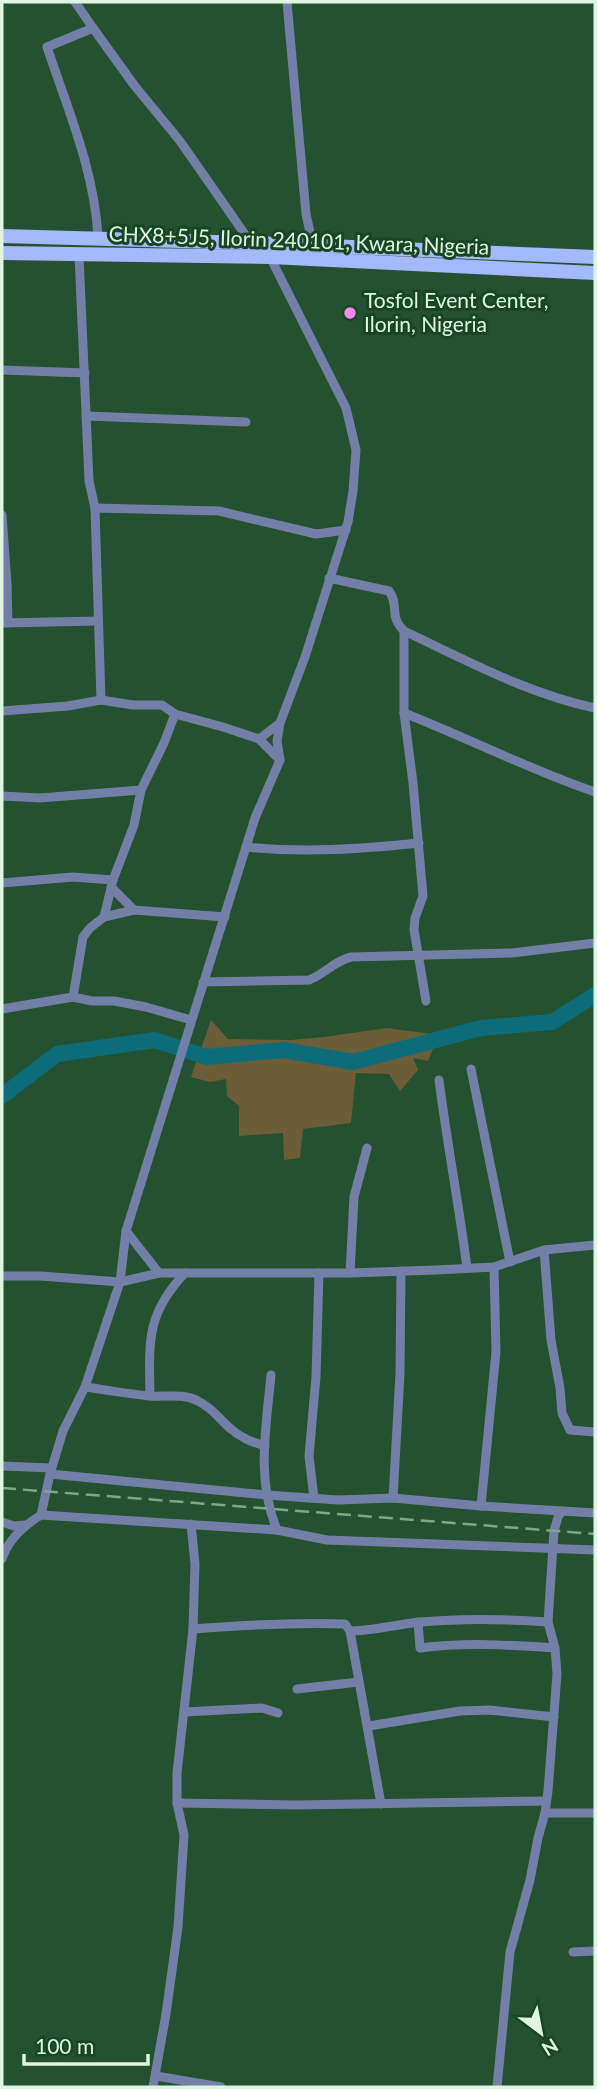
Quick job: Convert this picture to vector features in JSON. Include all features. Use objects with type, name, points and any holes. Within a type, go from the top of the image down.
[{"type":"main road","name":"CHX8+5J5, Ilorin 240101, Kwara, Nigeria","points":[[2,236],[595,257]]},
{"type":"main road","name":"CHX8+5J5, Ilorin 240101, Kwara, Nigeria","points":[[2,253],[270,257],[595,273]]},
{"type":"street","points":[[75,2],[134,85],[180,141],[251,243]]},
{"type":"street","points":[[287,2],[306,214],[313,246]]},
{"type":"street","points":[[93,28],[47,47],[89,171],[98,238]]},
{"type":"street","points":[[79,255],[89,481],[95,508],[101,700]]},
{"type":"street","points":[[41,1515],[50,1471],[63,1431],[85,1387],[120,1282],[126,1231],[203,982],[255,818],[280,760],[277,741],[280,723],[305,657],[345,530],[353,491],[356,450],[346,408],[270,257]]},
{"type":"street","points":[[2,370],[85,373]]},
{"type":"street","points":[[86,416],[246,422]]},
{"type":"street","points":[[95,508],[219,511],[316,534],[345,530]]},
{"type":"street","points":[[2,515],[8,584],[5,623],[98,621]]},
{"type":"street","points":[[329,578],[389,591],[394,602],[395,621],[404,631],[527,688],[564,702],[595,708]]},
{"type":"street","points":[[404,631],[404,713],[423,896],[415,918],[414,930],[426,1001]]},
{"type":"street","points":[[2,711],[68,706],[101,700],[133,705],[162,705],[175,714],[259,739],[280,760]]},
{"type":"street","points":[[404,713],[595,792]]},
{"type":"street","points":[[104,917],[112,884],[134,825],[141,790],[175,714]]},
{"type":"street","points":[[259,739],[280,723]]},
{"type":"street","points":[[2,796],[40,798],[141,790]]},
{"type":"street","points":[[246,847],[280,851],[354,850],[419,843]]},
{"type":"street","points":[[2,883],[73,877],[112,884],[134,910]]},
{"type":"street","points":[[73,997],[83,937],[89,928],[104,917],[134,910],[225,917]]},
{"type":"street","points":[[203,982],[309,980],[324,973],[340,960],[351,957],[512,953],[595,943]]},
{"type":"street","points":[[2,1009],[73,997],[136,1005],[191,1020]]},
{"type":"street","points":[[471,1069],[510,1262]]},
{"type":"street","points":[[439,1080],[467,1268]]},
{"type":"street","points":[[350,1273],[354,1197],[367,1148]]},
{"type":"street","points":[[126,1231],[159,1273]]},
{"type":"street","points":[[2,1276],[120,1282],[159,1273],[350,1273],[494,1267],[544,1250],[595,1245]]},
{"type":"street","points":[[544,1250],[551,1339],[561,1388],[562,1413],[570,1430],[595,1432]]},
{"type":"street","points":[[481,1506],[496,1352],[494,1267]]},
{"type":"street","points":[[393,1498],[400,1374],[401,1271]]},
{"type":"street","points":[[150,1396],[149,1350],[156,1312],[168,1291],[185,1273]]},
{"type":"street","points":[[314,1498],[309,1456],[316,1377],[319,1273]]},
{"type":"street","points":[[271,1375],[264,1462],[268,1509],[277,1531]]},
{"type":"street","points":[[85,1387],[150,1396],[186,1396],[218,1414],[237,1434],[265,1446]]},
{"type":"street","points":[[2,1466],[267,1495],[338,1500],[393,1498],[595,1513]]},
{"type":"street","points":[[497,2087],[510,1952],[545,1813],[557,1674],[555,1648],[548,1622],[553,1548],[558,1517],[562,1511]]},
{"type":"street","points":[[2,1559],[5,1548],[25,1525],[41,1515],[277,1531],[327,1541],[595,1549]]},
{"type":"street","points":[[2,1522],[14,1526],[25,1525]]},
{"type":"street","points":[[153,2087],[178,1927],[184,1835],[177,1803],[177,1773],[193,1629],[195,1564],[191,1524]]},
{"type":"street","points":[[350,1631],[418,1622],[504,1619],[548,1622]]},
{"type":"street","points":[[418,1622],[420,1648],[491,1644],[555,1648]]},
{"type":"street","points":[[193,1629],[272,1623],[345,1624],[350,1631],[381,1804]]},
{"type":"street","points":[[297,1689],[359,1682]]},
{"type":"street","points":[[184,1712],[262,1708],[278,1713]]},
{"type":"street","points":[[369,1726],[460,1711],[490,1710],[554,1717]]},
{"type":"street","points":[[177,1803],[296,1805],[546,1801]]},
{"type":"street","points":[[545,1813],[595,1813]]},
{"type":"street","points":[[573,1952],[595,1951]]},
{"type":"street","points":[[156,2076],[221,2087]]},
{"type":"shaded area","points":[[211,1020],[228,1039],[291,1040],[387,1028],[439,1035],[428,1061],[413,1058],[418,1070],[400,1091],[389,1074],[356,1073],[351,1123],[303,1129],[300,1158],[284,1160],[283,1133],[239,1136],[239,1106],[227,1096],[226,1079],[210,1082],[191,1077]]},
{"type":"waterway","points":[[2,1096],[57,1054],[155,1040],[206,1057],[284,1050],[353,1062],[481,1028],[552,1022],[595,995]]},
{"type":"railway","points":[[2,1488],[595,1534]]},
{"type":"place","name":"Tosfol Event Center, Ilorin, Nigeria","points":[[350,313]]}]
